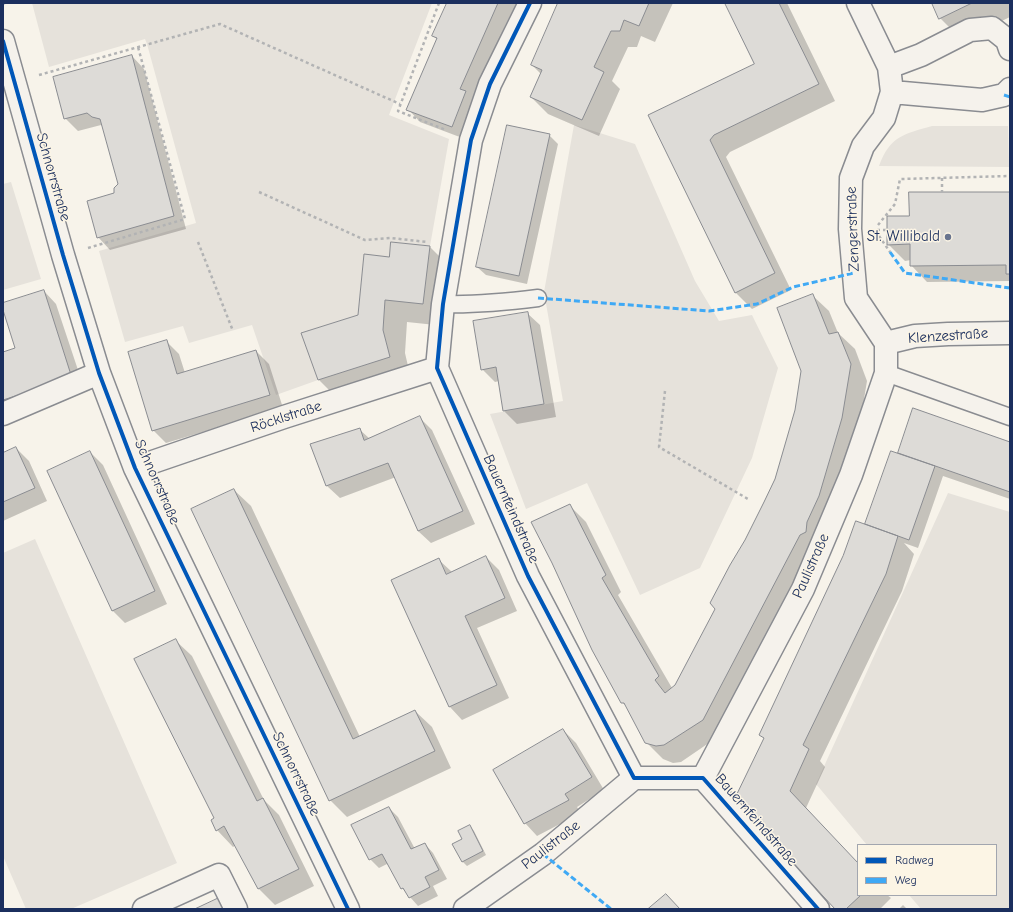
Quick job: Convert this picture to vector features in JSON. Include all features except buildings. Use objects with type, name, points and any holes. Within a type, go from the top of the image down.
[{"type":"street","name":"Bauernfeindstraße","points":[[530,3],[490,84],[471,140],[443,304],[437,368],[528,576],[634,778],[703,778],[818,909]]},
{"type":"street","name":"Zengerstraße","points":[[858,3],[889,66],[892,92],[884,118],[863,146],[851,178],[850,185],[850,229],[856,298],[886,343]]},
{"type":"street","points":[[889,66],[922,55],[970,30],[992,28],[1007,40],[1010,50]]},
{"type":"street","name":"Schnorrstraße","points":[[3,41],[63,256],[99,374],[136,468],[340,906]]},
{"type":"street","points":[[892,92],[982,100],[1004,95],[1010,89]]},
{"type":"street","name":"Klenzestraße","points":[[886,343],[915,336],[1010,333]]},
{"type":"street","name":"Paulistraße","points":[[703,778],[803,589],[851,475],[886,373],[886,343]]},
{"type":"street","name":"Röcklstraße","points":[[136,468],[284,417],[437,368]]},
{"type":"street","points":[[3,414],[99,374]]},
{"type":"street","name":"Paulistraße","points":[[465,909],[543,854],[634,778]]},
{"type":"street","points":[[144,909],[219,875],[236,909]]},
{"type":"lane","points":[[443,304],[466,305],[538,298]]},
{"type":"lane","points":[[886,373],[1010,417]]},
{"type":"path","points":[[439,3],[398,111],[471,140]]},
{"type":"path","points":[[14,82],[220,24],[400,104]]},
{"type":"path","points":[[63,256],[185,219],[138,47]]},
{"type":"path","points":[[874,230],[895,204],[900,179],[1010,176]]},
{"type":"path","points":[[942,178],[942,192]]},
{"type":"path","points":[[259,192],[365,240],[391,238],[453,245]]},
{"type":"path","points":[[874,230],[887,230]]},
{"type":"path","points":[[874,230],[890,252]]},
{"type":"path","points":[[198,242],[232,331]]},
{"type":"path","points":[[664,391],[659,447],[748,499]]},
{"type":"shaded area","points":[[32,3],[432,3],[389,115],[449,139],[430,246],[391,242],[389,257],[364,255],[358,315],[302,333],[318,380],[276,395],[252,325],[189,343],[183,326],[125,342],[99,251],[196,223],[147,44],[145,39],[49,67]]},
{"type":"shaded area","points":[[574,125],[635,144],[695,281],[719,321],[752,315],[778,368],[752,458],[700,568],[640,595],[587,483],[526,509],[490,414],[563,401],[544,292]]},
{"type":"shaded area","points":[[932,126],[1008,126],[1009,167],[879,166],[883,156],[893,142],[913,131]]},
{"type":"shaded area","points":[[11,182],[41,279],[3,290],[3,184]]},
{"type":"shaded area","points":[[948,493],[1010,512],[1010,909],[921,909],[910,896],[997,896],[997,844],[866,844],[816,784]]},
{"type":"shaded area","points":[[35,539],[177,863],[71,909],[26,909],[3,856],[3,553]]},
{"type":"marked path","points":[[1004,95],[1010,97]]},
{"type":"marked path","points":[[890,252],[905,273],[1010,288]]},
{"type":"marked path","points":[[538,298],[709,311],[757,304],[793,287],[854,273]]},
{"type":"marked path","points":[[543,854],[611,909]]},
{"type":"cycle path","points":[[530,3],[490,84],[471,140],[443,304],[437,368],[528,576],[634,778],[703,778],[818,909]]},
{"type":"cycle path","points":[[3,41],[63,255],[99,373],[135,468],[348,909]]},
{"type":"place","name":"St. Willibald","points":[[948,237]]}]
